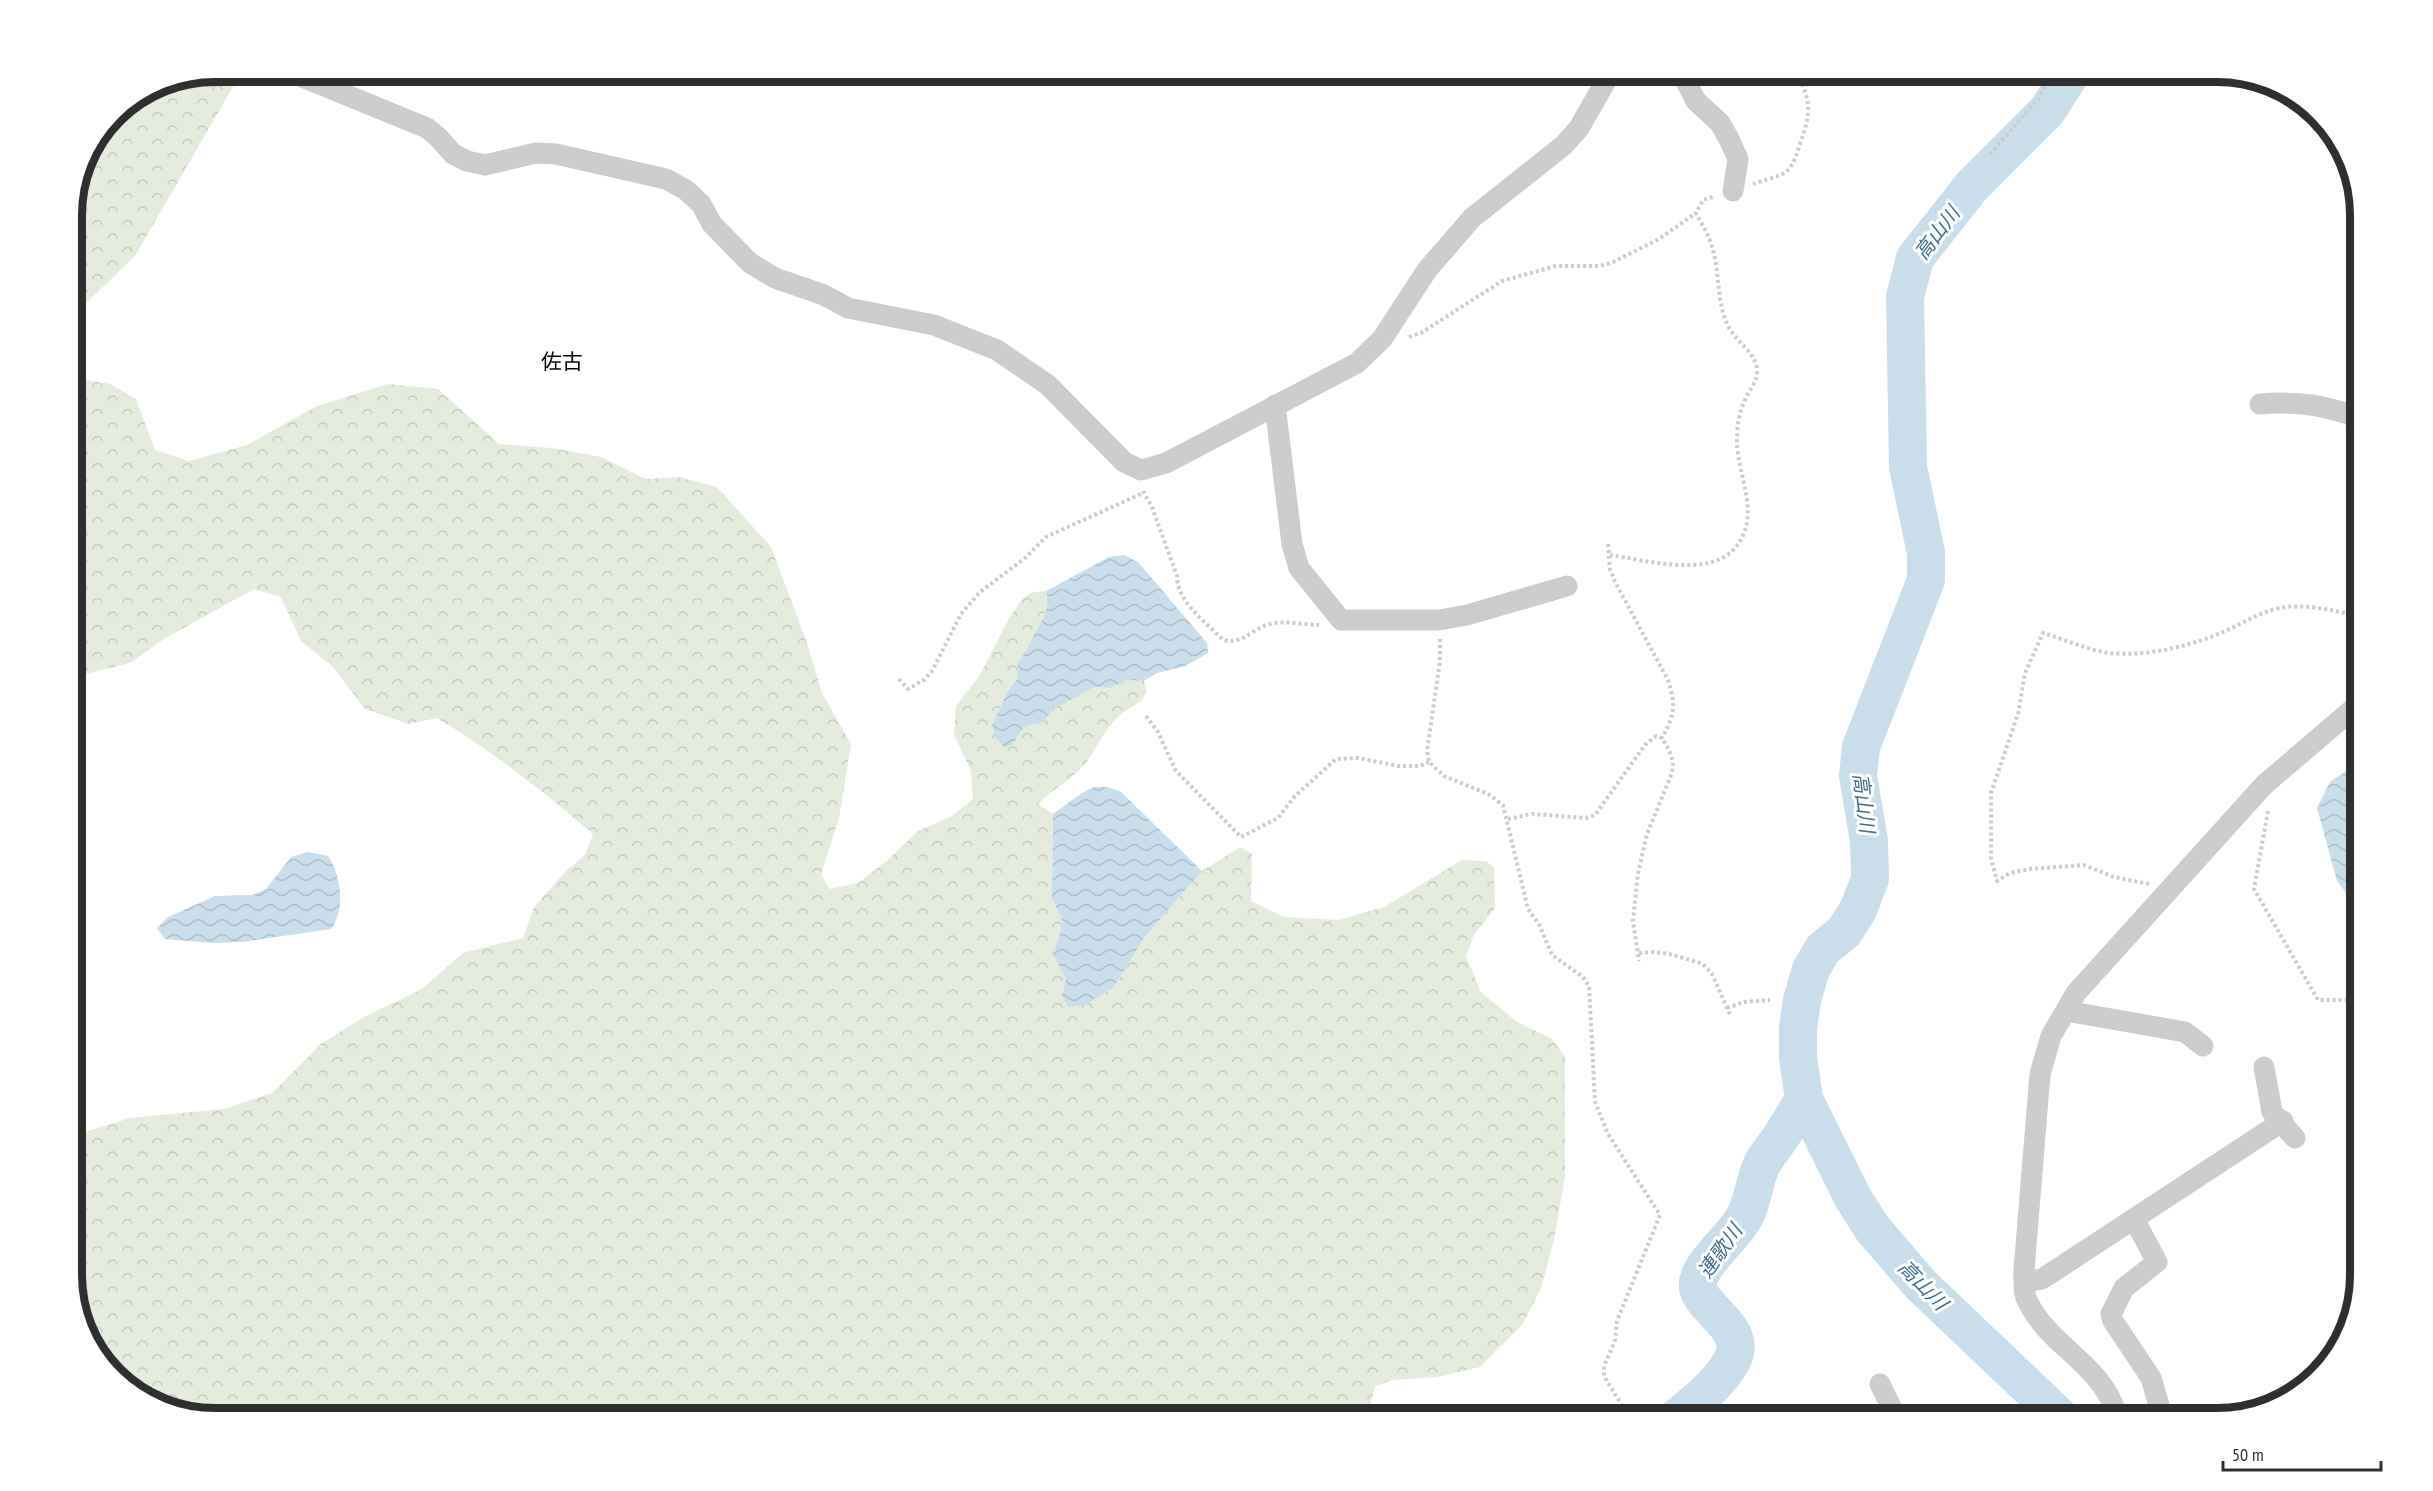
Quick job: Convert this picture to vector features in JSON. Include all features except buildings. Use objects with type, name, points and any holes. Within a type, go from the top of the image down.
[{"type":"street","points":[[317,83],[427,128],[440,138],[453,154],[466,161],[485,165],[536,153],[556,154],[666,179],[686,190],[701,204],[712,224],[750,263],[775,278],[824,295],[848,308],[934,325],[997,350],[1048,385],[1124,462],[1141,470],[1166,463],[1357,363],[1382,339],[1427,270],[1472,218],[1564,145],[1579,128],[1605,82]]},
{"type":"street","points":[[1686,82],[1696,101],[1720,123],[1738,159],[1733,191]]},
{"type":"street","points":[[2260,404],[2296,401],[2328,407],[2350,414]]},
{"type":"street","points":[[1275,405],[1292,544],[1299,568],[1341,620],[1438,620],[1467,615],[1568,586]]},
{"type":"street","points":[[2114,1408],[2104,1384],[2043,1325],[2026,1300],[2025,1282],[2040,1074],[2051,1036],[2076,993],[2264,785],[2350,711]]},
{"type":"street","points":[[2066,1011],[2185,1032],[2202,1046]]},
{"type":"street","points":[[2025,1282],[2042,1279],[2134,1219],[2289,1130],[2272,1112],[2264,1067]]},
{"type":"street","points":[[2134,1219],[2157,1262],[2124,1288],[2111,1314],[2113,1321],[2151,1378],[2160,1408]]},
{"type":"street","points":[[1880,1384],[1892,1408]]},
{"type":"path","points":[[1382,339],[1397,339],[1421,333],[1502,281],[1556,266],[1599,266],[1613,262],[1659,239],[1696,213],[1702,200],[1787,172],[1795,160],[1809,118],[1810,107],[1801,82]]},
{"type":"path","points":[[1990,154],[2038,99],[2048,82]]},
{"type":"path","points":[[1610,555],[1681,565],[1703,565],[1720,559],[1733,550],[1749,520],[1737,445],[1738,420],[1745,399],[1754,385],[1757,370],[1753,357],[1737,341],[1728,326],[1719,299],[1710,240],[1696,213]]},
{"type":"path","points":[[1141,470],[1143,493],[1152,507],[1177,576],[1177,587],[1181,596],[1222,639],[1230,643],[1239,641],[1270,624],[1332,626],[1341,620]]},
{"type":"path","points":[[899,679],[908,688],[924,680],[932,671],[962,614],[974,599],[1009,568],[1024,559],[1046,537],[1143,493]]},
{"type":"path","points":[[1608,543],[1610,569],[1615,582],[1668,680],[1674,698],[1675,714],[1662,738]]},
{"type":"path","points":[[2171,888],[2114,877],[2085,865],[2020,871],[2010,873],[1997,881],[1993,872],[1989,832],[1993,785],[2018,714],[2025,673],[2043,633],[2108,653],[2138,652],[2183,645],[2224,632],[2259,613],[2282,608],[2331,609],[2350,614]]},
{"type":"path","points":[[1438,620],[1440,661],[1427,751],[1429,762],[1444,776],[1499,801],[1508,819],[1528,909],[1539,924],[1552,955],[1583,977],[1589,986],[1592,1080],[1600,1119],[1660,1215],[1617,1321],[1615,1341],[1604,1366],[1604,1376],[1622,1408]]},
{"type":"path","points":[[1146,716],[1158,732],[1176,771],[1241,837],[1278,818],[1295,796],[1336,759],[1358,758],[1399,766],[1420,766],[1429,762]]},
{"type":"path","points":[[1508,819],[1532,814],[1586,818],[1595,814],[1645,744],[1656,736],[1662,738],[1673,762],[1672,773],[1647,834],[1638,873],[1633,921],[1639,961]]},
{"type":"path","points":[[2264,785],[2268,814],[2254,889],[2318,1000],[2350,999]]},
{"type":"path","points":[[1639,953],[1670,952],[1693,963],[1703,964],[1712,974],[1731,1017]]},
{"type":"path","points":[[1727,1008],[1744,1002],[1770,1000]]},
{"type":"green space","points":[[235,83],[135,256],[83,306],[83,206],[90,172],[100,149],[121,121],[149,100],[189,85]]},
{"type":"green space","points":[[83,380],[110,384],[136,399],[155,450],[189,461],[247,445],[317,406],[388,384],[438,389],[499,444],[552,448],[601,457],[646,479],[678,477],[717,487],[771,547],[806,640],[822,693],[851,744],[839,818],[821,874],[829,889],[858,883],[889,859],[918,831],[952,816],[973,799],[971,771],[954,735],[956,706],[980,675],[1009,618],[1023,598],[1033,592],[1046,591],[1047,605],[1044,616],[1018,663],[1018,678],[1006,694],[992,725],[1012,745],[1024,727],[1044,722],[1051,710],[1094,687],[1111,688],[1126,680],[1144,681],[1147,691],[1139,702],[1114,721],[1080,770],[1038,804],[1053,814],[1052,898],[1063,923],[1053,955],[1066,979],[1062,996],[1114,987],[1144,938],[1202,871],[1240,847],[1252,854],[1251,901],[1284,917],[1338,920],[1384,907],[1462,860],[1486,861],[1494,867],[1495,908],[1474,935],[1466,956],[1481,992],[1517,1022],[1552,1039],[1565,1056],[1565,1177],[1554,1239],[1541,1289],[1522,1325],[1480,1367],[1437,1377],[1392,1380],[1375,1386],[1370,1408],[215,1408],[181,1404],[164,1398],[149,1391],[121,1370],[100,1342],[87,1310],[83,1285],[83,1133],[130,1118],[224,1109],[272,1093],[322,1043],[366,1016],[422,989],[463,953],[523,938],[534,907],[566,871],[585,855],[593,834],[478,744],[437,718],[409,724],[365,709],[333,667],[301,641],[281,597],[254,589],[164,639],[130,663],[83,673]]},
{"type":"water","points":[[1124,555],[1138,562],[1207,643],[1208,653],[1185,666],[1157,673],[1144,681],[1126,680],[1111,688],[1094,687],[1052,710],[1044,722],[1024,727],[1012,745],[1004,747],[996,738],[992,725],[1006,694],[1018,678],[1018,663],[1044,616],[1047,605],[1046,591],[1109,557]]},
{"type":"water","points":[[2350,768],[2350,898],[2337,881],[2317,808],[2330,782]]},
{"type":"water","points":[[1094,787],[1107,787],[1121,792],[1202,871],[1144,938],[1114,987],[1085,1005],[1068,1007],[1062,996],[1066,979],[1053,955],[1063,923],[1052,898],[1053,814]]},
{"type":"water","points":[[308,852],[328,856],[339,882],[339,912],[331,929],[242,942],[212,943],[165,939],[157,928],[168,917],[215,896],[253,895],[266,889],[291,857]]},
{"type":"waterway","name":"高山川","points":[[2050,1408],[1921,1285],[1872,1228],[1853,1198],[1804,1099],[1798,1057],[1798,1028],[1802,1000],[1811,969],[1823,949],[1844,932],[1858,910],[1870,879],[1869,841],[1858,776],[1861,747],[1926,580],[1926,553],[1908,467],[1905,297],[1915,258],[1972,186],[2047,111],[2066,82]]},
{"type":"waterway","name":"連歌川","points":[[1688,1408],[1724,1374],[1734,1356],[1736,1344],[1726,1324],[1702,1297],[1698,1288],[1699,1278],[1708,1262],[1745,1216],[1762,1164],[1804,1099]]},
{"type":"district","name":"佐古","points":[[562,361]]}]
